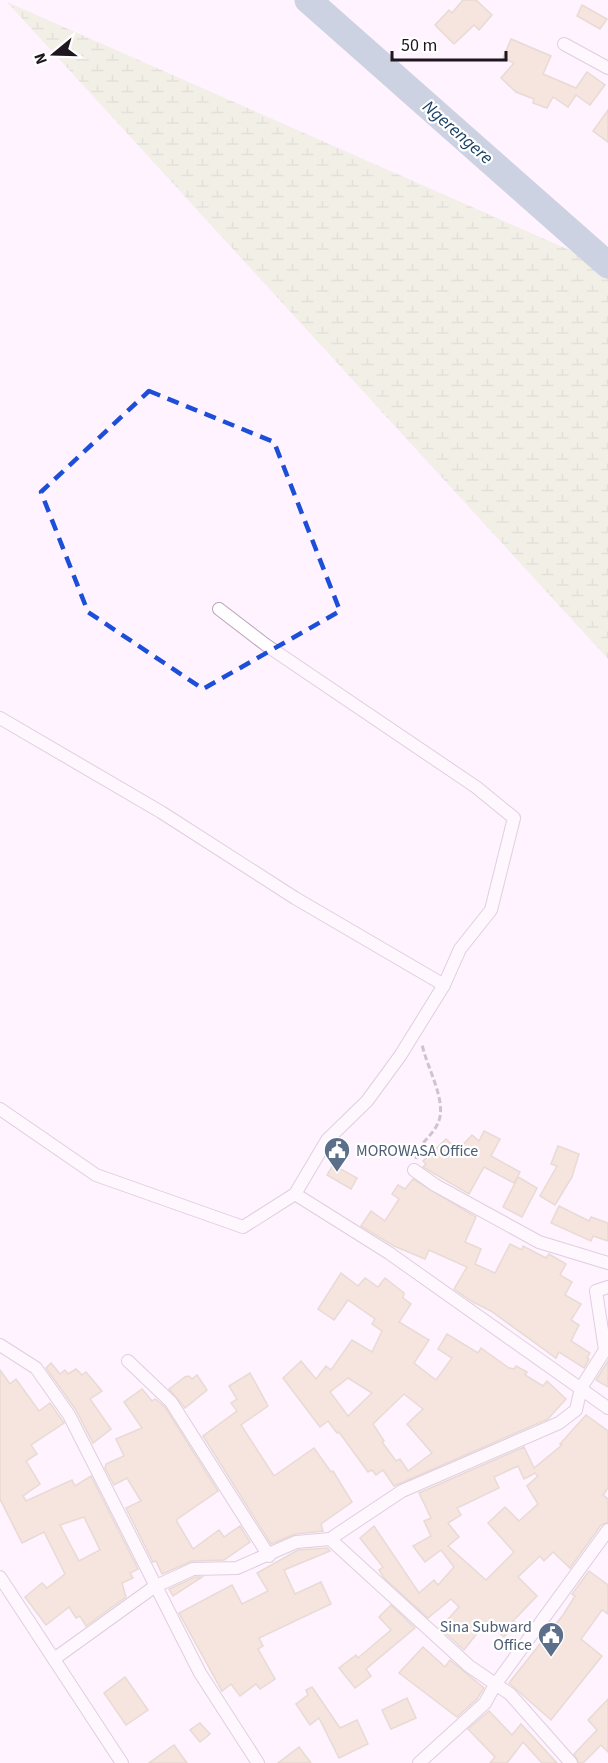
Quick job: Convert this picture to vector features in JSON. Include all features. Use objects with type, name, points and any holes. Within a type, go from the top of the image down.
[{"type":"street","points":[[564,45],[608,68]]},
{"type":"street","points":[[0,1109],[96,1175],[243,1227],[295,1194],[327,1140],[368,1101],[444,985],[460,950],[491,910],[514,818],[476,787],[266,645],[219,609]]},
{"type":"street","points":[[0,718],[162,812],[295,898],[444,985]]},
{"type":"street","points":[[414,1170],[435,1185],[539,1242],[608,1263]]},
{"type":"street","points":[[295,1194],[389,1253],[608,1408]]},
{"type":"street","points":[[54,1659],[154,1587],[193,1569],[237,1568],[269,1556],[296,1542],[330,1539],[402,1491],[559,1423],[576,1410],[581,1388],[605,1350],[596,1291],[608,1287]]},
{"type":"street","points":[[0,1345],[36,1368],[69,1414],[154,1587],[200,1673],[258,1763]]},
{"type":"street","points":[[128,1361],[171,1402],[269,1556]]},
{"type":"street","points":[[419,1763],[485,1703],[495,1685],[608,1530]]},
{"type":"street","points":[[330,1539],[469,1666],[510,1694],[571,1763]]},
{"type":"street","points":[[0,1576],[122,1763]]},
{"type":"path","points":[[414,1170],[417,1150],[438,1123],[441,1108],[418,1027]]},
{"type":"highlighted area","points":[[149,391],[274,442],[340,611],[203,689],[88,612],[41,492]]},
{"type":"green space","points":[[7,2],[608,267],[608,659]]},
{"type":"building","points":[[463,0],[476,0],[492,15],[479,30],[474,25],[454,44],[435,25],[449,10],[452,13]]},
{"type":"building","points":[[582,5],[607,19],[600,29],[577,16]]},
{"type":"building","points":[[511,39],[551,56],[543,74],[576,88],[587,72],[605,85],[590,105],[576,95],[568,107],[553,97],[547,108],[533,103],[534,99],[516,92],[501,78],[514,63],[503,58]]},
{"type":"building","points":[[608,110],[608,142],[593,131]]},
{"type":"building","points":[[484,1131],[500,1139],[491,1156],[520,1172],[514,1183],[484,1167],[469,1194],[423,1167],[426,1164],[423,1161],[446,1139],[458,1150],[472,1135],[479,1141]]},
{"type":"building","points":[[558,1146],[579,1154],[572,1177],[555,1205],[540,1196],[557,1166],[551,1164]]},
{"type":"building","points":[[333,1165],[357,1178],[351,1189],[327,1175]]},
{"type":"building","points":[[518,1177],[537,1188],[522,1217],[503,1207]]},
{"type":"building","points":[[413,1179],[476,1217],[465,1242],[481,1249],[475,1264],[495,1273],[510,1244],[522,1250],[523,1246],[546,1258],[549,1254],[566,1264],[560,1275],[572,1282],[565,1295],[581,1304],[571,1320],[579,1325],[571,1341],[590,1353],[584,1368],[559,1352],[556,1358],[491,1311],[454,1289],[467,1267],[429,1250],[425,1259],[394,1246],[361,1226],[371,1211],[385,1221],[399,1199],[392,1194],[398,1185],[405,1189]]},
{"type":"building","points":[[559,1206],[589,1221],[591,1217],[608,1223],[608,1241],[593,1236],[591,1241],[551,1223]]},
{"type":"building","points":[[341,1273],[358,1286],[365,1278],[378,1287],[385,1278],[404,1293],[403,1298],[411,1304],[399,1322],[429,1340],[414,1363],[436,1380],[452,1358],[438,1349],[447,1334],[478,1353],[481,1348],[509,1368],[514,1369],[516,1366],[527,1372],[525,1375],[543,1386],[547,1381],[566,1399],[548,1419],[394,1486],[383,1470],[376,1475],[372,1470],[368,1472],[339,1432],[337,1433],[328,1421],[320,1427],[283,1378],[301,1361],[316,1379],[326,1366],[331,1370],[352,1340],[372,1352],[382,1331],[372,1324],[375,1319],[348,1300],[334,1320],[318,1309]],"holes":[[[348,1378],[372,1393],[348,1416],[330,1392]],[[404,1394],[423,1409],[407,1424],[432,1453],[408,1471],[400,1459],[396,1461],[382,1442],[384,1441],[373,1424]]]},
{"type":"building","points":[[608,1361],[608,1387],[596,1380]]},
{"type":"building","points":[[51,1363],[60,1374],[65,1370],[68,1374],[76,1369],[82,1375],[86,1372],[102,1391],[90,1399],[111,1429],[93,1443],[76,1410],[46,1368]]},
{"type":"building","points":[[0,1370],[10,1384],[16,1379],[39,1411],[50,1403],[64,1423],[31,1445],[37,1454],[26,1461],[40,1484],[23,1496],[26,1501],[72,1480],[75,1486],[91,1476],[138,1569],[130,1573],[133,1578],[122,1583],[126,1597],[86,1626],[80,1616],[76,1618],[69,1607],[46,1625],[25,1597],[42,1583],[47,1588],[65,1574],[44,1532],[22,1543],[0,1499]],"holes":[[[84,1517],[100,1550],[79,1561],[60,1525]]]},
{"type":"building","points":[[250,1373],[268,1406],[241,1425],[274,1476],[314,1448],[331,1472],[333,1471],[352,1502],[321,1524],[323,1531],[295,1534],[271,1544],[203,1436],[237,1411],[231,1403],[237,1399],[229,1386]]},
{"type":"building","points":[[197,1375],[207,1390],[185,1408],[169,1389],[185,1377],[189,1376],[192,1379]]},
{"type":"building","points":[[142,1389],[152,1401],[155,1399],[165,1407],[218,1491],[176,1520],[193,1549],[219,1530],[224,1537],[240,1526],[250,1542],[224,1560],[192,1561],[162,1574],[156,1561],[153,1562],[126,1508],[141,1501],[127,1478],[114,1485],[105,1468],[106,1464],[124,1456],[116,1439],[142,1428],[124,1402]]},
{"type":"building","points":[[586,1415],[608,1431],[608,1488],[603,1495],[608,1499],[608,1522],[601,1525],[570,1568],[553,1552],[544,1561],[540,1556],[518,1577],[537,1596],[513,1621],[516,1623],[504,1637],[486,1622],[464,1650],[440,1628],[459,1607],[451,1599],[428,1618],[384,1578],[379,1570],[383,1567],[360,1538],[374,1526],[419,1593],[434,1580],[438,1585],[454,1567],[441,1550],[425,1562],[413,1546],[431,1536],[424,1521],[431,1518],[419,1493],[524,1447],[534,1468],[562,1445],[560,1444]],"holes":[[[518,1466],[524,1479],[535,1473],[538,1476],[527,1486],[538,1504],[519,1521],[505,1507],[488,1523],[514,1552],[486,1580],[448,1546],[459,1537],[448,1523],[461,1515],[457,1508],[499,1488],[494,1477]]]},
{"type":"building","points":[[327,1548],[330,1551],[284,1570],[295,1594],[321,1582],[331,1604],[259,1638],[263,1646],[258,1649],[275,1679],[260,1689],[256,1684],[240,1696],[231,1684],[222,1691],[179,1613],[232,1585],[242,1604],[268,1591],[257,1573],[298,1550]]},
{"type":"building","points":[[589,1571],[608,1585],[608,1614],[602,1610],[581,1639],[602,1656],[551,1720],[509,1683],[563,1615],[575,1596],[572,1594]]},
{"type":"building","points":[[195,1577],[202,1577],[173,1596],[169,1589]]},
{"type":"building","points":[[391,1605],[415,1628],[366,1669],[371,1676],[355,1688],[339,1668],[356,1655],[358,1658],[391,1630],[379,1617]]},
{"type":"building","points":[[423,1647],[445,1667],[450,1660],[484,1688],[477,1699],[457,1717],[399,1673]]},
{"type":"building","points":[[125,1677],[148,1710],[126,1725],[104,1693]]},
{"type":"building","points":[[312,1687],[340,1728],[357,1720],[368,1744],[339,1758],[319,1718],[310,1725],[296,1704],[308,1695],[306,1690]]},
{"type":"building","points":[[407,1698],[416,1718],[391,1729],[382,1710]]},
{"type":"building","points":[[608,1699],[608,1752],[601,1745],[583,1763],[579,1763],[574,1754],[597,1730],[588,1720]]},
{"type":"building","points":[[489,1711],[512,1735],[521,1724],[557,1763],[542,1763],[523,1742],[507,1763],[490,1763],[495,1757],[468,1729]]},
{"type":"building","points":[[200,1723],[210,1734],[200,1742],[190,1730]]},
{"type":"building","points":[[174,1745],[187,1763],[149,1763]]},
{"type":"building","points":[[299,1747],[311,1763],[278,1763]]},
{"type":"waterway","name":"Ngerengere","points":[[308,0],[608,265]]},
{"type":"place","name":"MOROWASA Office","points":[[337,1173]]},
{"type":"place","name":"Sina Subward Office","points":[[551,1658]]}]
